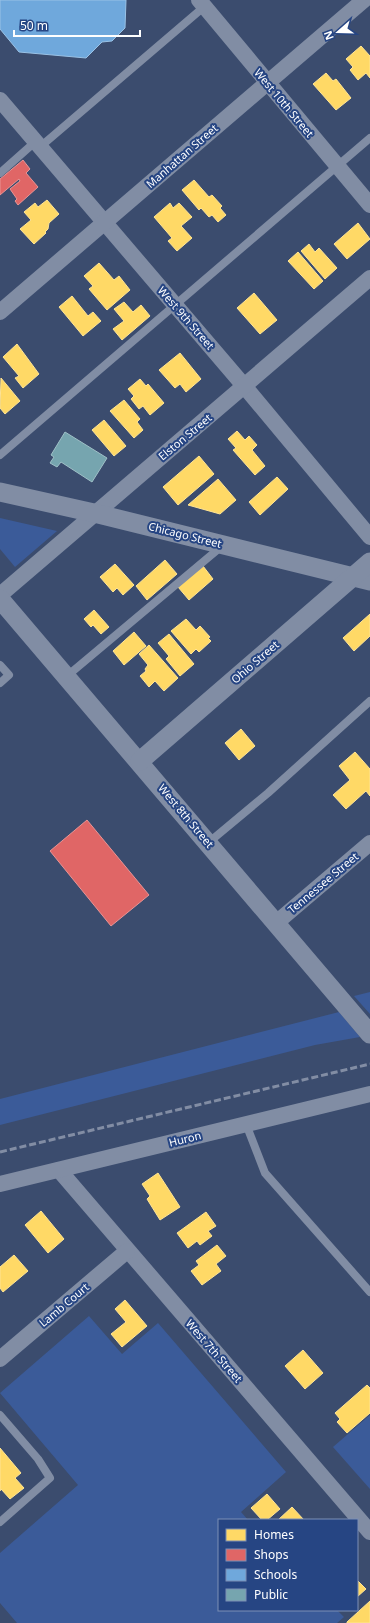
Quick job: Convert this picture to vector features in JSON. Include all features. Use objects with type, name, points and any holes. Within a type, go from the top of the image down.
[{"type":"street","name":"Manhattan Street","points":[[0,312],[364,0]]},
{"type":"street","name":"West 10th Street","points":[[202,3],[370,205]]},
{"type":"street","name":"West 9th Street","points":[[0,100],[104,224],[245,386],[370,537]]},
{"type":"street","name":"Elston Street","points":[[0,595],[370,278]]},
{"type":"street","name":"Chicago Street","points":[[0,492],[94,513],[361,579]]},
{"type":"street","name":"Ohio Street","points":[[140,762],[361,579],[370,562]]},
{"type":"street","name":"West 8th Street","points":[[0,599],[370,1034]]},
{"type":"street","name":"Tennessee Street","points":[[276,923],[370,843]]},
{"type":"street","name":"Huron","points":[[0,1184],[370,1094]]},
{"type":"street","name":"West 7th Street","points":[[59,1170],[127,1251],[370,1532]]},
{"type":"street","name":"Lamb Court","points":[[0,1359],[127,1251]]},
{"type":"lane","points":[[0,172],[37,145],[202,3]]},
{"type":"lane","points":[[0,454],[370,138]]},
{"type":"lane","points":[[66,676],[223,545]]},
{"type":"lane","points":[[0,664],[9,675],[0,683]]},
{"type":"lane","points":[[208,843],[268,793],[370,701]]},
{"type":"lane","points":[[246,1124],[265,1173],[370,1292]]},
{"type":"lane","points":[[0,1416],[38,1459],[50,1478],[0,1522]]},
{"type":"shaded area","points":[[0,518],[57,531],[15,567],[0,549]]},
{"type":"shaded area","points":[[370,992],[370,1014],[354,996]]},
{"type":"shaded area","points":[[339,1012],[360,1037],[315,1045],[0,1125],[0,1099]]},
{"type":"shaded area","points":[[89,1316],[122,1354],[158,1323],[286,1472],[241,1512],[247,1519],[218,1519],[218,1611],[338,1611],[344,1617],[337,1623],[17,1623],[0,1603],[0,1553],[78,1485],[0,1393]]},
{"type":"shaded area","points":[[370,1415],[370,1489],[333,1447]]},
{"type":"building: Homes","points":[[361,46],[370,56],[370,78],[366,73],[358,80],[350,70],[353,67],[346,59]]},
{"type":"building: Homes","points":[[326,73],[333,81],[336,79],[351,98],[336,110],[313,84]]},
{"type":"building: Homes","points":[[194,180],[209,197],[212,195],[222,206],[220,208],[226,215],[218,222],[212,215],[209,217],[201,208],[199,210],[182,190]]},
{"type":"building: Homes","points":[[47,200],[59,214],[49,223],[48,229],[45,232],[46,233],[34,244],[20,229],[31,220],[24,212],[35,203],[38,207]]},
{"type":"building: Homes","points":[[170,203],[173,208],[179,203],[192,217],[181,226],[192,238],[177,251],[168,241],[172,238],[154,217]]},
{"type":"building: Homes","points":[[358,223],[370,239],[347,259],[334,244]]},
{"type":"building: Homes","points":[[309,244],[315,252],[319,248],[337,268],[325,279],[301,251]]},
{"type":"building: Homes","points":[[298,252],[323,281],[314,289],[288,261]]},
{"type":"building: Homes","points":[[99,263],[114,280],[119,276],[130,290],[107,310],[89,289],[93,286],[84,276]]},
{"type":"building: Homes","points":[[254,293],[277,320],[260,334],[237,308]]},
{"type":"building: Homes","points":[[72,296],[88,316],[93,312],[101,321],[83,336],[59,307]]},
{"type":"building: Homes","points":[[124,302],[133,312],[141,305],[150,316],[122,340],[113,329],[124,321],[114,309]]},
{"type":"building: Homes","points":[[17,344],[39,374],[23,388],[15,378],[19,376],[3,357]]},
{"type":"building: Homes","points":[[180,353],[201,379],[186,392],[180,384],[175,388],[159,370]]},
{"type":"building: Homes","points":[[1,378],[20,401],[5,414],[0,408]]},
{"type":"building: Homes","points":[[140,379],[146,386],[148,384],[164,403],[150,415],[143,406],[139,409],[131,399],[134,396],[128,389]]},
{"type":"building: Homes","points":[[124,400],[140,419],[137,422],[143,430],[134,438],[110,411]]},
{"type":"building: Homes","points":[[104,420],[126,446],[114,456],[92,430]]},
{"type":"building: Homes","points":[[237,431],[245,440],[249,436],[257,445],[252,450],[265,466],[255,475],[233,450],[236,448],[228,439]]},
{"type":"building: Homes","points":[[199,456],[214,474],[178,505],[163,487]]},
{"type":"building: Homes","points":[[277,477],[288,489],[260,515],[249,502]]},
{"type":"building: Homes","points":[[218,479],[236,500],[220,514],[188,505]]},
{"type":"building: Homes","points":[[165,560],[177,574],[147,600],[136,586]]},
{"type":"building: Homes","points":[[115,564],[134,585],[123,595],[117,588],[113,592],[100,577]]},
{"type":"building: Homes","points":[[203,566],[213,579],[189,600],[178,587]]},
{"type":"building: Homes","points":[[94,610],[109,627],[101,634],[93,625],[91,627],[84,619]]},
{"type":"building: Homes","points":[[370,614],[370,636],[354,651],[343,638]]},
{"type":"building: Homes","points":[[186,619],[196,630],[200,626],[210,637],[208,638],[211,641],[199,652],[196,649],[191,654],[171,631]]},
{"type":"building: Homes","points":[[134,632],[146,646],[124,665],[113,651]]},
{"type":"building: Homes","points":[[169,634],[194,664],[180,676],[166,659],[169,656],[158,643]]},
{"type":"building: Homes","points":[[149,645],[178,678],[164,691],[155,681],[149,687],[140,676],[146,671],[145,669],[148,665],[139,654]]},
{"type":"building: Homes","points":[[241,729],[255,746],[239,760],[225,743]]},
{"type":"building: Homes","points":[[355,752],[370,769],[370,796],[366,791],[346,809],[333,795],[350,780],[339,766]]},
{"type":"building: Homes","points":[[158,1173],[180,1207],[160,1220],[147,1199],[150,1196],[142,1184]]},
{"type":"building: Homes","points":[[41,1211],[64,1239],[48,1253],[25,1225]]},
{"type":"building: Homes","points":[[206,1212],[216,1226],[208,1231],[212,1236],[200,1245],[197,1241],[188,1248],[177,1233]]},
{"type":"building: Homes","points":[[217,1245],[226,1256],[216,1264],[221,1271],[202,1285],[191,1271],[199,1265],[196,1261]]},
{"type":"building: Homes","points":[[14,1255],[28,1271],[3,1292],[0,1288],[0,1267]]},
{"type":"building: Homes","points":[[125,1300],[147,1326],[122,1347],[111,1334],[126,1322],[115,1309]]},
{"type":"building: Homes","points":[[303,1350],[323,1373],[305,1389],[285,1366]]},
{"type":"building: Homes","points":[[367,1385],[370,1388],[370,1413],[347,1433],[337,1422],[340,1419],[335,1413]]},
{"type":"building: Homes","points":[[0,1448],[21,1473],[15,1478],[24,1488],[10,1499],[1,1489],[0,1491]]},
{"type":"building: Homes","points":[[267,1494],[280,1509],[268,1519],[261,1519],[251,1508]]},
{"type":"building: Homes","points":[[292,1507],[303,1519],[279,1519]]},
{"type":"building: Homes","points":[[358,1581],[366,1589],[358,1596]]},
{"type":"building: Homes","points":[[370,1601],[370,1623],[347,1623],[347,1622]]},
{"type":"building: Shops","points":[[23,160],[30,169],[26,173],[38,187],[18,205],[15,201],[17,199],[10,189],[20,181],[19,179],[0,195],[0,179]]},
{"type":"building: Shops","points":[[87,820],[149,895],[111,926],[50,851]]},
{"type":"building: Schools","points":[[0,0],[126,0],[125,28],[112,41],[102,42],[86,58],[19,52],[0,29]]},
{"type":"building: Public","points":[[65,432],[107,458],[92,482],[61,462],[57,467],[50,463],[54,457],[51,455]]},
{"type":"railway","points":[[0,1152],[370,1064]]}]
